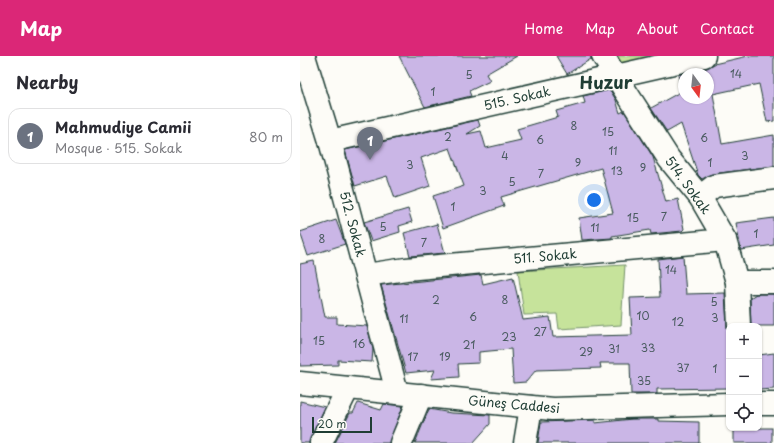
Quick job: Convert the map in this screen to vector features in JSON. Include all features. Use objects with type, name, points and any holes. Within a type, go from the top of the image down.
[{"type":"street","name":"512. Sokak","points":[[304,56],[330,141],[397,392]]},
{"type":"street","name":"514. Sokak","points":[[604,56],[669,159],[700,197],[725,240],[737,282],[739,323]]},
{"type":"street","name":"515. Sokak","points":[[330,141],[704,56]]},
{"type":"street","points":[[700,197],[714,186],[774,178]]},
{"type":"street","name":"511. Sokak","points":[[366,275],[406,269],[725,240]]},
{"type":"street","points":[[737,282],[774,282]]},
{"type":"street","name":"Güneş Caddesi","points":[[300,383],[397,392],[531,408],[552,409],[726,404]]},
{"type":"street","points":[[321,443],[348,388]]},
{"type":"street","points":[[400,443],[421,395]]},
{"type":"street","points":[[762,404],[774,404]]},
{"type":"street","points":[[522,442],[531,408]]},
{"type":"green space","points":[[615,56],[666,56],[621,66]]},
{"type":"green space","points":[[625,265],[621,325],[559,329],[557,314],[524,315],[518,271]]},
{"type":"building","points":[[399,56],[517,56],[486,74],[490,81],[469,91],[471,96],[425,107]]},
{"type":"building","points":[[556,56],[591,56],[591,59],[567,74]]},
{"type":"building","points":[[748,56],[774,56],[774,121],[767,122],[759,84],[714,94],[714,68],[707,68],[714,64]]},
{"type":"building","points":[[610,90],[616,100],[620,113],[624,111],[653,157],[666,202],[678,199],[684,229],[682,231],[651,234],[650,230],[612,236],[612,238],[582,240],[579,218],[613,213],[601,168],[501,197],[504,206],[443,228],[433,196],[464,186],[450,148],[421,158],[430,186],[395,198],[387,176],[355,186],[345,150],[478,120],[480,126],[467,134],[481,131],[486,148],[521,140],[517,129],[558,117],[556,111],[585,103],[583,96]]},
{"type":"building","points":[[678,93],[678,104],[714,104],[714,100],[722,144],[774,135],[774,166],[712,174],[702,179],[698,175],[681,124],[667,132],[651,108]]},
{"type":"building","points":[[408,209],[412,222],[399,226],[400,232],[371,241],[364,222]]},
{"type":"building","points":[[774,218],[774,245],[741,250],[736,223]]},
{"type":"building","points":[[336,220],[345,244],[308,256],[300,232]]},
{"type":"building","points":[[437,224],[445,253],[410,256],[404,233]]},
{"type":"building","points":[[683,256],[686,294],[725,293],[727,323],[726,388],[657,389],[657,394],[631,394],[630,363],[600,363],[601,368],[536,370],[526,382],[513,383],[511,349],[479,352],[479,363],[458,364],[459,377],[431,379],[435,370],[406,373],[381,285],[481,275],[483,284],[513,277],[523,320],[550,317],[553,337],[632,335],[630,298],[660,297],[658,259]]},
{"type":"building","points":[[314,261],[325,317],[337,317],[337,324],[367,326],[373,349],[372,362],[338,360],[338,365],[300,366],[300,264]]},
{"type":"building","points":[[756,294],[774,294],[774,326],[762,326],[762,323],[751,323],[750,298]]},
{"type":"building","points":[[774,353],[774,389],[762,390],[762,355]]},
{"type":"building","points":[[300,401],[325,407],[309,443],[300,443]]},
{"type":"building","points":[[358,403],[381,410],[384,404],[403,406],[389,443],[335,443],[350,413],[353,413]]},
{"type":"building","points":[[429,409],[451,413],[490,415],[490,424],[473,443],[415,443]]},
{"type":"building","points":[[632,419],[699,422],[699,443],[538,443],[541,422],[595,420],[595,423]]},
{"type":"building","points":[[762,428],[772,428],[772,443],[734,443],[734,431],[762,431]]},
{"type":"place","name":"Mahmudiye Camii","points":[[370,160]]},
{"type":"district","name":"Huzur","points":[[606,83]]}]
